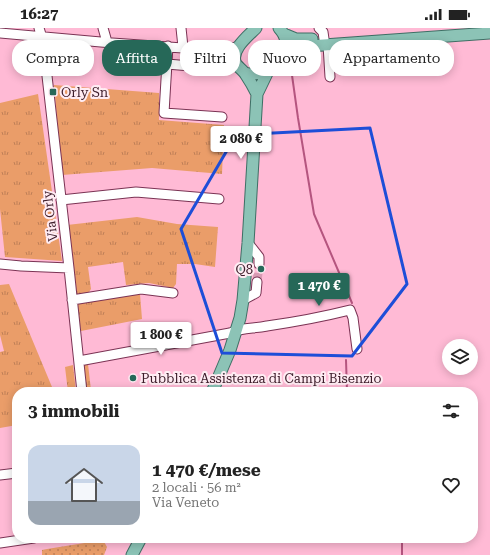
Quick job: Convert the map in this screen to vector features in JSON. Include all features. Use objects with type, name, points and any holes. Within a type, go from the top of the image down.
[{"type":"main road","points":[[321,43],[466,28]]},
{"type":"main road","points":[[240,45],[254,29]]},
{"type":"main road","points":[[281,31],[296,39],[326,42],[490,33]]},
{"type":"main road","points":[[281,31],[285,40]]},
{"type":"main road","points":[[240,69],[245,73],[257,94]]},
{"type":"main road","points":[[214,387],[224,365],[236,330],[244,300],[257,94],[265,76]]},
{"type":"main road","points":[[132,555],[138,543]]},
{"type":"street","points":[[104,28],[107,40]]},
{"type":"street","points":[[181,28],[182,40]]},
{"type":"street","points":[[320,28],[326,42],[330,78]]},
{"type":"street","points":[[0,33],[40,32],[102,41]]},
{"type":"street","name":"Via Orly","points":[[40,32],[69,268],[82,387]]},
{"type":"street","points":[[166,76],[164,113],[222,118]]},
{"type":"street","points":[[61,200],[136,192],[219,199]]},
{"type":"street","points":[[248,243],[259,257],[259,264]]},
{"type":"street","points":[[0,258],[0,264],[69,268]]},
{"type":"street","points":[[244,300],[256,292],[257,282]]},
{"type":"street","points":[[72,300],[141,289],[172,293]]},
{"type":"street","points":[[79,361],[230,333],[242,328],[262,327],[324,317],[350,310],[353,318],[357,350]]},
{"type":"street","points":[[0,475],[12,474]]},
{"type":"street","points":[[0,543],[12,541]]},
{"type":"highlighted area","points":[[370,128],[407,284],[352,356],[222,353],[181,229],[236,135]]},
{"type":"green space","points":[[54,85],[159,93],[159,120],[224,125],[222,174],[152,168],[62,175]]},
{"type":"green space","points":[[38,94],[62,261],[5,257],[0,209],[0,103]]},
{"type":"green space","points":[[137,217],[177,224],[218,227],[215,267],[195,264],[177,264],[176,284],[173,288],[149,283],[126,285],[123,262],[88,267],[91,289],[87,295],[75,297],[67,225]]},
{"type":"green space","points":[[9,284],[52,387],[12,387],[12,426],[0,428],[0,352],[4,351],[0,335],[0,285]]},
{"type":"green space","points":[[140,294],[142,319],[81,331],[76,303]]},
{"type":"green space","points":[[88,364],[91,387],[86,387],[83,365]]},
{"type":"green space","points":[[73,365],[75,387],[67,387],[65,367]]},
{"type":"green space","points":[[85,543],[105,543],[107,547],[104,555],[42,555],[42,550]]},
{"type":"waterway","points":[[292,76],[314,214],[352,303]]},
{"type":"waterway","points":[[346,360],[347,387]]},
{"type":"waterway","points":[[402,543],[402,555]]},
{"type":"tunnel","points":[[257,282],[259,264]]},
{"type":"place","name":"Orly Sn","points":[[53,92]]},
{"type":"place","name":"Q8","points":[[261,269]]},
{"type":"place","name":"Pubblica Assistenza di Campi Bisenzio","points":[[133,378]]}]
